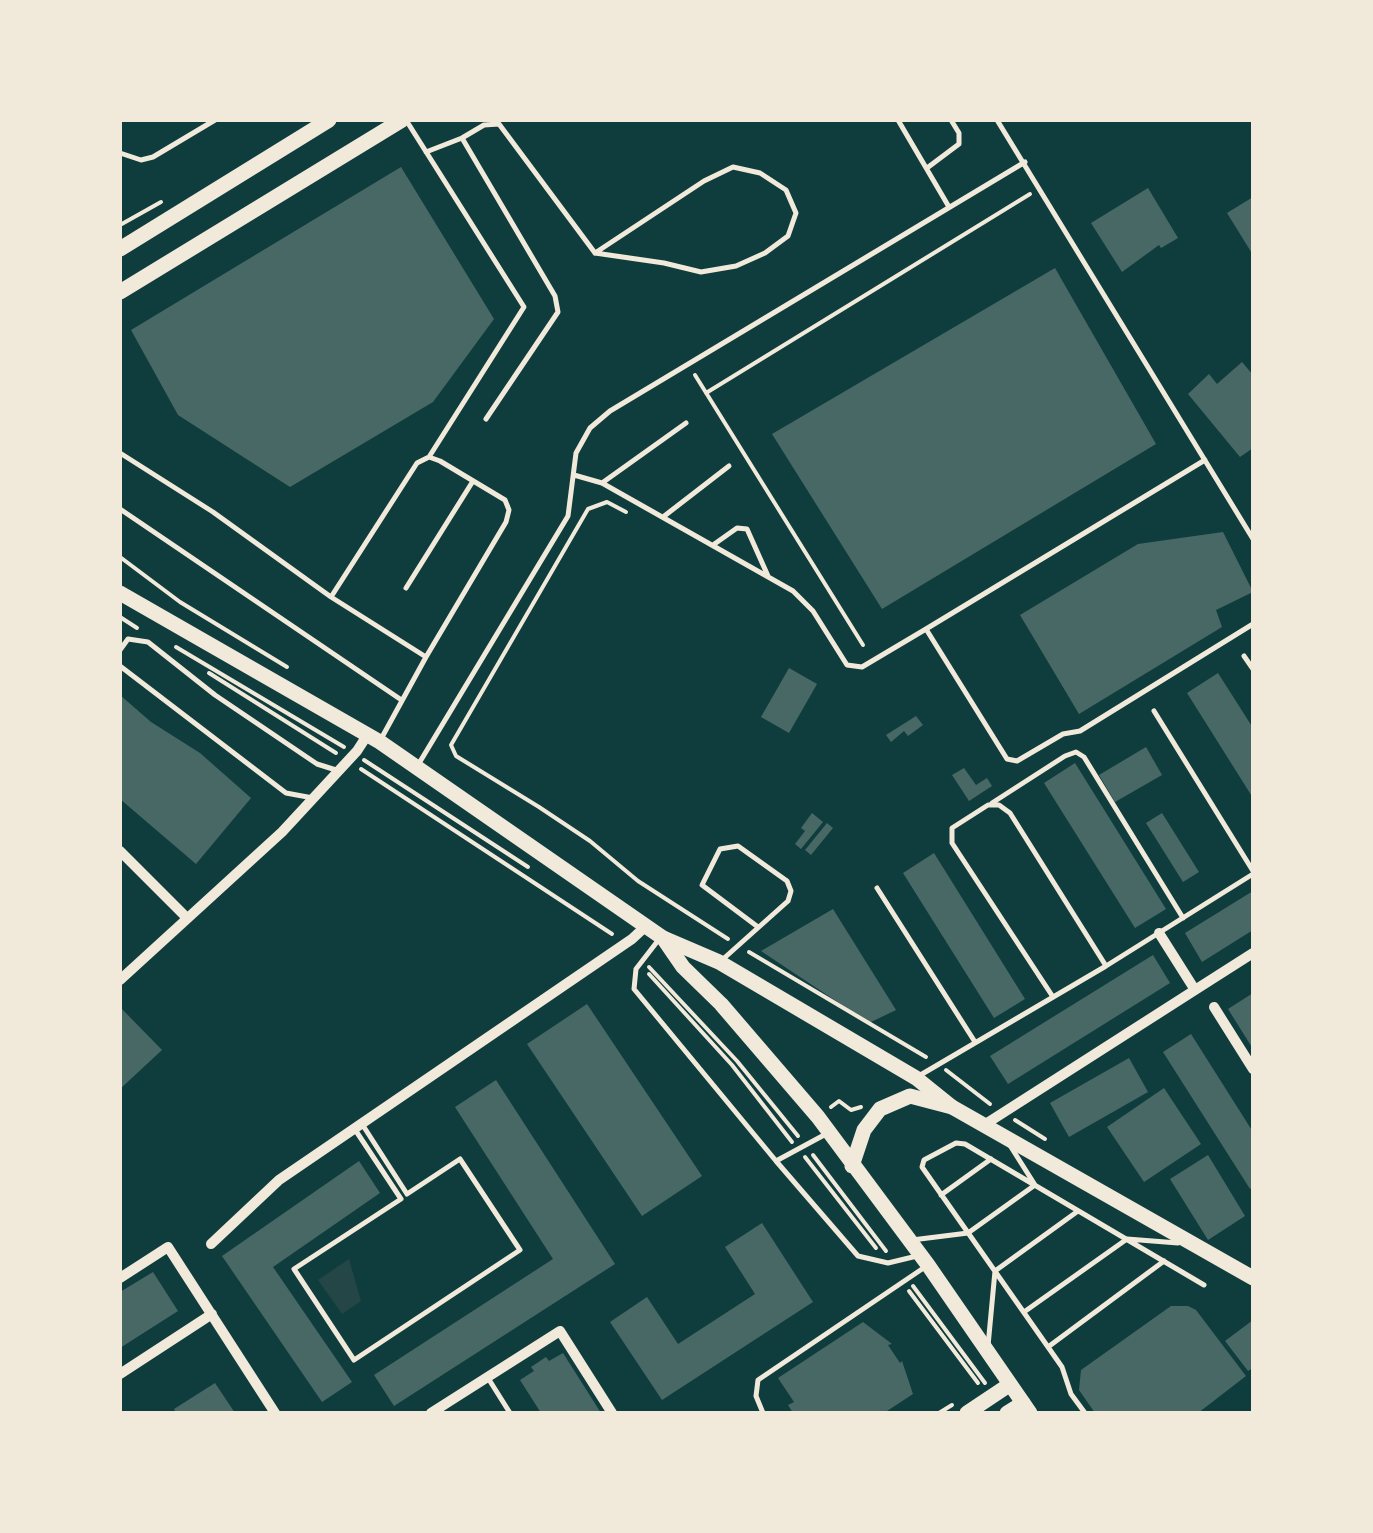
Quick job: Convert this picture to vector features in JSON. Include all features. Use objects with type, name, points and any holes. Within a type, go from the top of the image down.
[{"type":"main road","points":[[120,249],[329,120]]},
{"type":"main road","points":[[120,292],[404,120]]},
{"type":"main road","points":[[120,592],[418,766],[662,937],[719,962],[916,1078],[952,1106],[1252,1279]]},
{"type":"main road","points":[[662,937],[683,967],[786,1078],[910,1240],[1026,1408],[1007,1413]]},
{"type":"main road","points":[[852,1166],[864,1130],[880,1109],[910,1096],[952,1106]]},
{"type":"main road","points":[[967,1413],[1010,1385]]},
{"type":"street","points":[[120,980],[282,832],[374,738]]},
{"type":"street","points":[[120,852],[187,918]]},
{"type":"street","points":[[211,1244],[279,1180],[646,926]]},
{"type":"street","points":[[1159,933],[1196,990]]},
{"type":"street","points":[[984,1125],[1253,953]]},
{"type":"street","points":[[1214,1007],[1253,1069]]},
{"type":"street","points":[[120,1278],[168,1246],[275,1413]]},
{"type":"street","points":[[120,1374],[212,1314]]},
{"type":"street","points":[[431,1413],[560,1331],[612,1413]]},
{"type":"lane","points":[[120,153],[141,160],[153,157],[215,120]]},
{"type":"lane","points":[[331,597],[417,463],[428,458],[524,307],[404,120]]},
{"type":"lane","points":[[898,120],[950,207]]},
{"type":"lane","points":[[926,168],[958,144],[958,133],[951,120]]},
{"type":"lane","points":[[997,120],[1253,539]]},
{"type":"lane","points":[[426,152],[462,138],[484,124],[499,124],[595,253],[701,272],[736,266],[765,253],[788,236],[796,213],[786,190],[760,173],[733,168],[704,181],[595,253]]},
{"type":"lane","points":[[462,138],[555,296],[558,312],[486,419]]},
{"type":"lane","points":[[418,766],[568,516],[576,452],[590,428],[610,411],[1025,162]]},
{"type":"lane","points":[[602,483],[686,423]]},
{"type":"lane","points":[[120,452],[213,512],[331,597],[426,657]]},
{"type":"lane","points":[[374,738],[506,522],[509,510],[505,500],[428,458]]},
{"type":"lane","points":[[574,475],[602,483],[793,591],[813,611],[847,664],[862,668],[1206,460]]},
{"type":"lane","points":[[663,517],[729,466]]},
{"type":"lane","points":[[406,588],[473,481]]},
{"type":"lane","points":[[120,509],[400,699]]},
{"type":"lane","points":[[713,546],[738,528],[747,529],[768,577]]},
{"type":"lane","points":[[926,629],[1008,758],[1016,761],[1064,734],[1080,731],[1253,624]]},
{"type":"lane","points":[[120,650],[128,639],[148,642],[244,715],[317,764],[339,771]]},
{"type":"lane","points":[[1244,656],[1253,669]]},
{"type":"lane","points":[[120,666],[286,793],[313,798]]},
{"type":"lane","points":[[916,1078],[1106,966],[1253,873],[1154,712]]},
{"type":"lane","points":[[1053,997],[952,843],[952,828],[1065,756],[1076,752],[1084,757],[1183,918]]},
{"type":"lane","points":[[988,805],[999,805],[1010,813],[1106,966]]},
{"type":"lane","points":[[719,962],[788,901],[791,891],[787,881],[738,846],[720,849],[702,885],[758,927]]},
{"type":"lane","points":[[877,888],[975,1042]]},
{"type":"lane","points":[[662,937],[636,969],[634,989],[858,1256],[888,1263],[924,1260]]},
{"type":"lane","points":[[358,1126],[408,1194],[460,1159],[520,1250],[354,1360],[294,1269],[400,1199],[358,1126]]},
{"type":"lane","points":[[776,1161],[829,1132]]},
{"type":"lane","points":[[1004,1136],[1035,1185]]},
{"type":"lane","points":[[1085,1413],[1071,1394],[1062,1367],[922,1167],[924,1160],[956,1142],[1204,1286]]},
{"type":"lane","points":[[941,1194],[991,1160]]},
{"type":"lane","points":[[910,1240],[968,1232],[1035,1185]]},
{"type":"lane","points":[[994,1270],[1079,1210]]},
{"type":"lane","points":[[1024,1312],[1127,1239],[1191,1244]]},
{"type":"lane","points":[[763,1413],[756,1396],[758,1380],[924,1260]]},
{"type":"lane","points":[[1048,1347],[1164,1261]]},
{"type":"lane","points":[[988,1349],[994,1270]]},
{"type":"lane","points":[[488,1378],[510,1413]]},
{"type":"path","points":[[706,393],[1026,199],[1038,183]]},
{"type":"path","points":[[695,374],[864,645]]},
{"type":"path","points":[[640,520],[607,502],[588,510],[451,744],[456,756],[539,807],[638,881],[753,955]]},
{"type":"path","points":[[120,557],[180,602],[291,670]]},
{"type":"path","points":[[120,614],[139,625]]},
{"type":"path","points":[[172,644],[355,754]]},
{"type":"shaded area","points":[[349,1259],[361,1301],[342,1314],[318,1280]]},
{"type":"building","points":[[401,167],[494,319],[433,402],[290,487],[178,415],[131,330]]},
{"type":"building","points":[[1148,188],[1178,238],[1161,248],[1159,245],[1122,272],[1091,223]]},
{"type":"building","points":[[1253,197],[1253,255],[1227,213]]},
{"type":"building","points":[[1055,268],[1156,444],[882,609],[772,434]]},
{"type":"building","points":[[1242,362],[1253,375],[1253,448],[1240,457],[1188,394],[1209,374],[1217,384]]},
{"type":"building","points":[[1223,532],[1253,592],[1216,610],[1222,627],[1079,714],[1020,615],[1138,544]]},
{"type":"building","points":[[789,668],[817,684],[789,733],[761,717]]},
{"type":"building","points":[[1218,673],[1253,728],[1253,798],[1187,693]]},
{"type":"building","points":[[120,695],[151,722],[200,753],[251,798],[196,864],[120,799]]},
{"type":"building","points":[[916,716],[923,725],[908,736],[904,731],[891,742],[886,735]]},
{"type":"building","points":[[1146,747],[1162,775],[1115,802],[1099,775]]},
{"type":"building","points":[[1075,763],[1166,909],[1135,928],[1044,783]]},
{"type":"building","points":[[964,768],[976,785],[987,778],[992,786],[969,801],[952,775]]},
{"type":"building","points":[[812,813],[823,822],[801,849],[795,844]]},
{"type":"building","points":[[1162,813],[1199,872],[1183,882],[1146,823]]},
{"type":"building","points":[[827,823],[833,828],[811,855],[805,850]]},
{"type":"building","points":[[934,853],[1025,999],[994,1018],[903,873]]},
{"type":"building","points":[[1253,891],[1253,930],[1202,962],[1185,933]]},
{"type":"building","points":[[833,909],[896,1010],[869,1023],[761,951]]},
{"type":"building","points":[[1153,955],[1170,983],[1008,1084],[990,1056]]},
{"type":"building","points":[[1253,993],[1253,1049],[1228,1009]]},
{"type":"building","points":[[587,1004],[702,1176],[642,1216],[527,1044]]},
{"type":"building","points":[[120,1007],[162,1050],[120,1089]]},
{"type":"building","points":[[1191,1034],[1253,1132],[1250,1189],[1163,1052]]},
{"type":"building","points":[[1129,1058],[1148,1092],[1069,1137],[1050,1103]]},
{"type":"building","points":[[496,1080],[615,1264],[394,1406],[374,1375],[553,1259],[455,1107]]},
{"type":"building","points":[[1164,1088],[1201,1144],[1144,1182],[1107,1127]]},
{"type":"building","points":[[1208,1155],[1245,1216],[1208,1240],[1170,1179]]},
{"type":"building","points":[[359,1161],[380,1193],[273,1267],[352,1382],[322,1402],[222,1256]]},
{"type":"building","points":[[762,1223],[813,1302],[662,1400],[610,1322],[647,1297],[678,1344],[755,1294],[725,1247]]},
{"type":"building","points":[[153,1272],[178,1311],[120,1348],[120,1292]]},
{"type":"building","points":[[1171,1306],[1196,1310],[1246,1376],[1198,1413],[1095,1413],[1079,1390],[1081,1370]]},
{"type":"building","points":[[1253,1320],[1253,1368],[1248,1371],[1225,1341]]},
{"type":"building","points":[[863,1322],[892,1344],[888,1345],[902,1361],[913,1394],[884,1413],[793,1413],[788,1405],[794,1402],[778,1378]]},
{"type":"building","points":[[563,1353],[601,1413],[541,1413],[520,1380],[546,1357],[549,1361]]},
{"type":"building","points":[[215,1383],[235,1413],[176,1413],[174,1409]]}]
